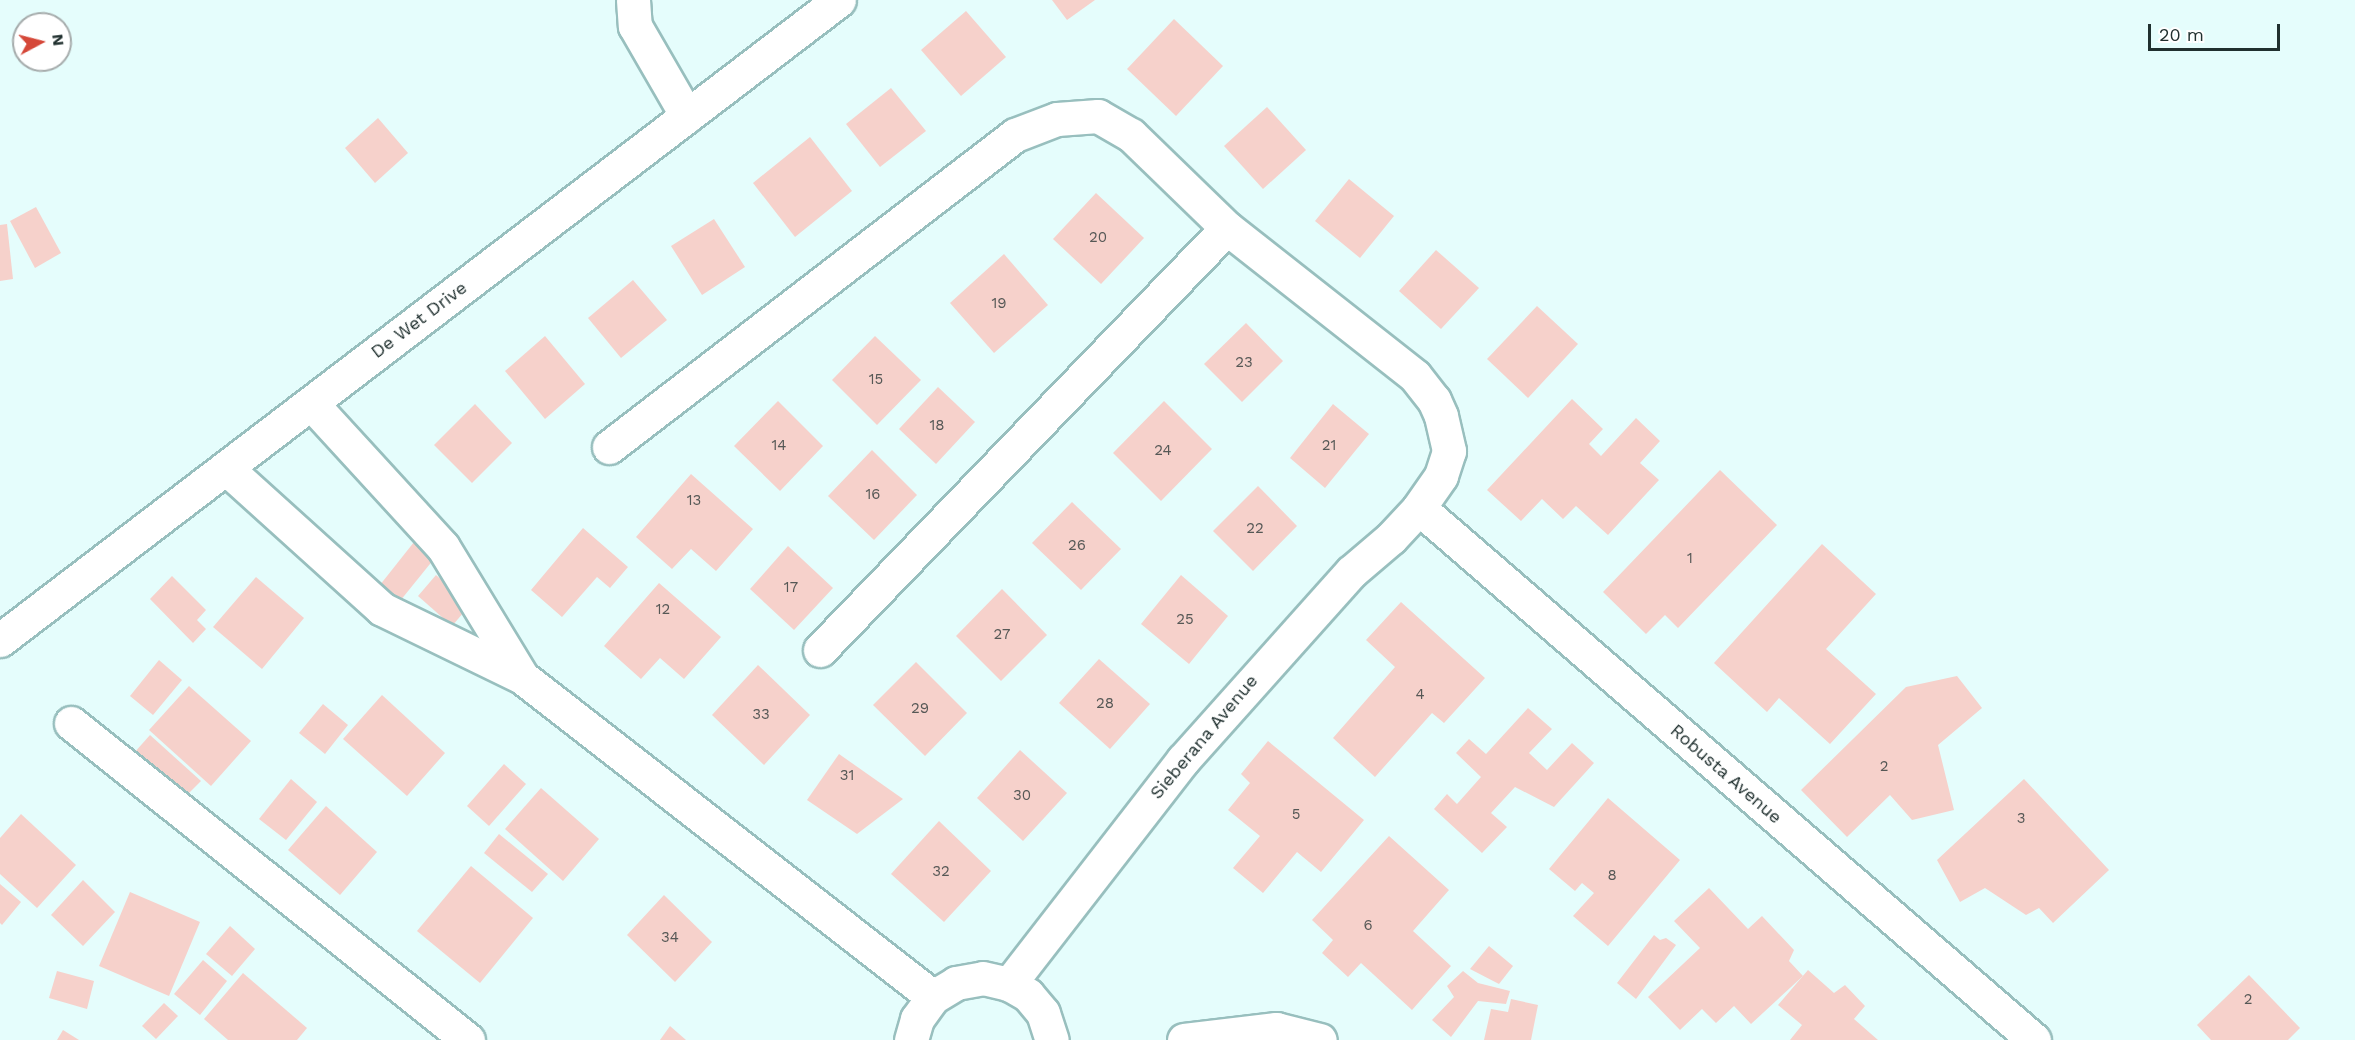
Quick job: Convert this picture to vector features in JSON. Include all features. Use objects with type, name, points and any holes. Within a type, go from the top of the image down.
[{"type":"street","points":[[633,0],[635,26],[687,116]]},
{"type":"street","name":"De Wet Drive","points":[[0,640],[839,0]]},
{"type":"street","name":"Sieberana Avenue","points":[[609,447],[1015,135],[1057,119],[1098,116],[1131,135],[1227,228],[1415,376],[1434,399],[1441,416],[1449,452],[1441,476],[1419,508],[1390,538],[1351,572],[1206,733],[1009,984]]},
{"type":"street","points":[[820,650],[1227,228]]},
{"type":"street","points":[[311,403],[443,547],[522,677]]},
{"type":"street","points":[[226,468],[382,609],[522,677],[933,997]]},
{"type":"street","name":"Robusta Avenue","points":[[1419,508],[2034,1040]]},
{"type":"street","points":[[71,723],[468,1040]]},
{"type":"street","points":[[911,1040],[917,1019],[933,997],[956,982],[983,978],[1009,984],[1028,996],[1043,1013],[1052,1040]]},
{"type":"street","points":[[1184,1040],[1276,1029],[1320,1040]]},
{"type":"building","points":[[1052,0],[1095,0],[1067,20]]},
{"type":"building","points":[[966,11],[1006,57],[961,96],[921,50]]},
{"type":"building","points":[[1174,19],[1223,66],[1176,116],[1127,69]]},
{"type":"building","points":[[891,88],[926,131],[880,167],[846,124]]},
{"type":"building","points":[[1267,107],[1306,150],[1263,189],[1224,146]]},
{"type":"building","points":[[378,118],[408,153],[375,183],[345,148]]},
{"type":"building","points":[[810,137],[852,191],[795,237],[753,183]]},
{"type":"building","points":[[1349,179],[1394,216],[1360,258],[1315,221]]},
{"type":"building","points":[[1096,193],[1144,238],[1101,284],[1053,239]]},
{"type":"building","points":[[36,207],[61,253],[35,268],[10,221]]},
{"type":"building","points":[[714,219],[745,267],[702,295],[671,246]]},
{"type":"building","points":[[7,224],[13,279],[0,281],[0,225]]},
{"type":"building","points":[[1436,250],[1479,288],[1441,329],[1399,291]]},
{"type":"building","points":[[1004,254],[1048,305],[994,353],[950,303]]},
{"type":"building","points":[[633,280],[667,320],[621,358],[588,318]]},
{"type":"building","points":[[1537,306],[1578,344],[1528,398],[1487,359]]},
{"type":"building","points":[[1246,323],[1283,361],[1242,402],[1204,364]]},
{"type":"building","points":[[545,336],[585,384],[545,419],[505,371]]},
{"type":"building","points":[[875,336],[921,380],[877,425],[832,380]]},
{"type":"building","points":[[938,387],[975,422],[936,464],[899,429]]},
{"type":"building","points":[[1572,399],[1603,429],[1589,444],[1601,456],[1636,418],[1660,441],[1640,463],[1659,480],[1608,535],[1576,506],[1563,519],[1542,499],[1521,521],[1487,490]]},
{"type":"building","points":[[778,401],[823,446],[780,491],[734,446]]},
{"type":"building","points":[[1164,401],[1212,449],[1161,501],[1113,453]]},
{"type":"building","points":[[475,404],[512,443],[472,483],[434,445]]},
{"type":"building","points":[[1333,404],[1369,434],[1325,488],[1290,458]]},
{"type":"building","points":[[872,450],[917,495],[874,540],[828,496]]},
{"type":"building","points":[[1720,470],[1777,525],[1678,628],[1665,615],[1646,634],[1603,592]]},
{"type":"building","points":[[691,474],[753,529],[716,571],[691,549],[672,569],[636,537]]},
{"type":"building","points":[[1258,486],[1297,526],[1253,571],[1213,531]]},
{"type":"building","points":[[1072,502],[1121,549],[1081,590],[1032,543]]},
{"type":"building","points":[[583,528],[628,567],[610,588],[597,577],[562,617],[531,590]]},
{"type":"building","points":[[418,537],[438,554],[396,606],[376,590]]},
{"type":"building","points":[[1822,544],[1876,594],[1826,649],[1876,694],[1830,744],[1779,698],[1767,712],[1714,663]]},
{"type":"building","points":[[788,546],[833,588],[794,630],[750,589]]},
{"type":"building","points":[[436,575],[470,605],[452,626],[418,596]]},
{"type":"building","points":[[1181,575],[1228,616],[1189,664],[1141,624]]},
{"type":"building","points":[[172,576],[206,610],[197,620],[206,629],[193,643],[150,599]]},
{"type":"building","points":[[256,577],[304,618],[262,669],[213,627]]},
{"type":"building","points":[[659,583],[721,637],[684,679],[660,658],[641,679],[604,646]]},
{"type":"building","points":[[1002,589],[1047,635],[1001,681],[956,636]]},
{"type":"building","points":[[1401,602],[1485,678],[1444,723],[1432,713],[1375,777],[1333,738],[1395,667],[1366,640]]},
{"type":"building","points":[[1099,659],[1150,704],[1110,749],[1059,703]]},
{"type":"building","points":[[159,660],[182,680],[153,715],[130,696]]},
{"type":"building","points":[[916,662],[967,713],[925,756],[873,705]]},
{"type":"building","points":[[758,665],[810,715],[764,765],[712,715]]},
{"type":"building","points":[[1957,676],[1982,708],[1938,745],[1954,810],[1912,820],[1890,795],[1847,837],[1801,790],[1906,687]]},
{"type":"building","points":[[189,686],[251,741],[211,786],[149,730]]},
{"type":"building","points":[[382,695],[445,753],[407,796],[343,739]]},
{"type":"building","points":[[323,704],[348,725],[325,754],[299,733]]},
{"type":"building","points":[[1528,708],[1552,729],[1529,753],[1547,770],[1572,743],[1594,763],[1554,807],[1515,787],[1491,813],[1507,827],[1482,853],[1434,809],[1447,794],[1457,804],[1481,777],[1456,753],[1469,739],[1486,754]]},
{"type":"building","points":[[150,735],[201,781],[184,798],[134,753]]},
{"type":"building","points":[[1268,741],[1364,820],[1321,872],[1297,852],[1263,893],[1233,868],[1260,836],[1228,810],[1250,783],[1241,774]]},
{"type":"building","points":[[1020,750],[1067,793],[1023,841],[977,798]]},
{"type":"building","points":[[839,754],[903,799],[857,834],[807,800]]},
{"type":"building","points":[[504,764],[526,784],[489,826],[467,806]]},
{"type":"building","points":[[291,779],[317,802],[286,840],[259,819]]},
{"type":"building","points":[[2024,779],[2109,870],[2053,923],[2039,908],[2026,915],[1985,888],[1960,902],[1937,860]]},
{"type":"building","points":[[541,788],[599,839],[563,881],[505,829]]},
{"type":"building","points":[[1608,798],[1680,860],[1608,946],[1573,916],[1594,893],[1582,883],[1575,891],[1549,869]]},
{"type":"building","points":[[326,806],[377,852],[340,895],[288,850]]},
{"type":"building","points":[[21,814],[76,865],[37,908],[0,874],[0,838]]},
{"type":"building","points":[[939,821],[991,871],[944,922],[891,874]]},
{"type":"building","points":[[499,834],[548,874],[532,892],[484,853]]},
{"type":"building","points":[[1389,836],[1449,890],[1413,931],[1451,966],[1412,1010],[1361,963],[1348,977],[1322,953],[1333,940],[1312,920]]},
{"type":"building","points":[[471,866],[533,918],[480,983],[417,931]]},
{"type":"building","points":[[83,880],[115,912],[83,946],[51,915]]},
{"type":"building","points":[[0,884],[21,902],[2,925],[0,923]]},
{"type":"building","points":[[1709,888],[1748,929],[1762,916],[1794,950],[1789,961],[1803,976],[1751,1024],[1734,1006],[1716,1023],[1702,1009],[1680,1030],[1648,997],[1700,948],[1674,921]]},
{"type":"building","points":[[130,892],[200,922],[169,996],[99,966]]},
{"type":"building","points":[[664,895],[712,942],[675,982],[627,935]]},
{"type":"building","points":[[230,926],[255,949],[232,976],[206,954]]},
{"type":"building","points":[[1654,935],[1660,940],[1666,938],[1676,945],[1636,999],[1617,983]]},
{"type":"building","points":[[1489,946],[1513,966],[1499,984],[1470,969]]},
{"type":"building","points":[[203,960],[227,981],[200,1015],[174,994]]},
{"type":"building","points":[[1808,970],[1834,993],[1845,985],[1865,1006],[1854,1019],[1878,1040],[1790,1040],[1802,1025],[1778,1005]]},
{"type":"building","points":[[57,971],[94,981],[87,1009],[49,998]]},
{"type":"building","points":[[1463,971],[1478,983],[1510,991],[1506,1004],[1478,1001],[1451,1037],[1432,1020],[1454,997],[1447,986]]},
{"type":"building","points":[[243,973],[307,1028],[297,1040],[228,1040],[204,1019]]},
{"type":"building","points":[[2249,975],[2300,1028],[2288,1040],[2211,1040],[2197,1025]]},
{"type":"building","points":[[1511,999],[1538,1005],[1531,1040],[1484,1040],[1491,1009],[1508,1012]]},
{"type":"building","points":[[164,1003],[178,1016],[156,1039],[142,1026]]},
{"type":"building","points":[[670,1026],[686,1040],[660,1040]]},
{"type":"building","points":[[63,1030],[79,1040],[57,1040]]}]
